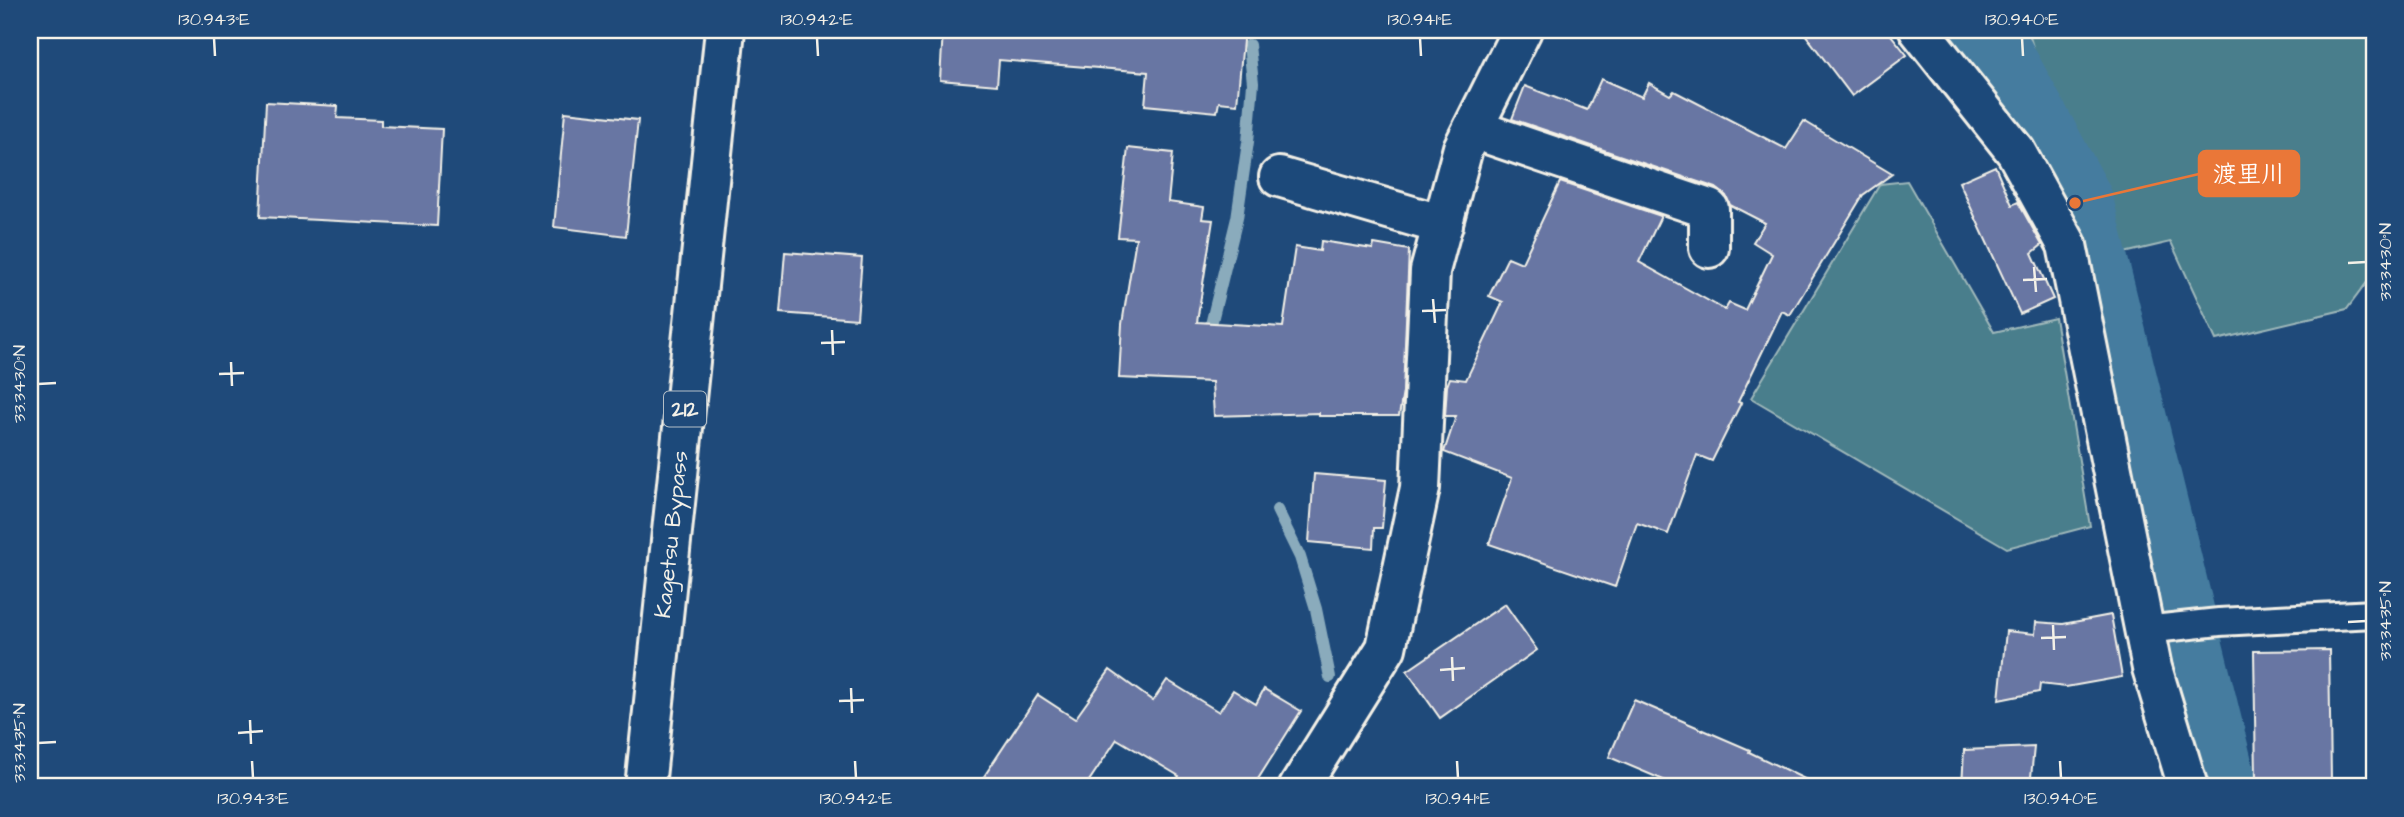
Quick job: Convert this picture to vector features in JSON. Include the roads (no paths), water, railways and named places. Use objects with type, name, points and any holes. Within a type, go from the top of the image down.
[{"type":"main road","name":"Kagetsu Bypass","points":[[645,787],[725,30]]},
{"type":"main road","points":[[1298,787],[1386,648],[1420,488],[1430,271],[1463,148],[1522,30]]},
{"type":"main road","points":[[1919,30],[2016,152],[2067,245],[2152,668],[2189,787]]},
{"type":"main road","points":[[1472,128],[1709,209],[1709,248]]},
{"type":"main road","points":[[1279,177],[1443,225]]},
{"type":"lane","points":[[2144,630],[2219,622],[2374,614]]},
{"type":"waterway","points":[[1978,30],[1989,45],[2075,203],[2219,787]]},
{"type":"waterway","points":[[1208,337],[1237,218],[1248,142],[1253,83],[1249,45]]},
{"type":"waterway","points":[[1277,510],[1300,557],[1316,609],[1330,677]]},
{"type":"place","name":"渡里川","points":[[2075,203]]}]
